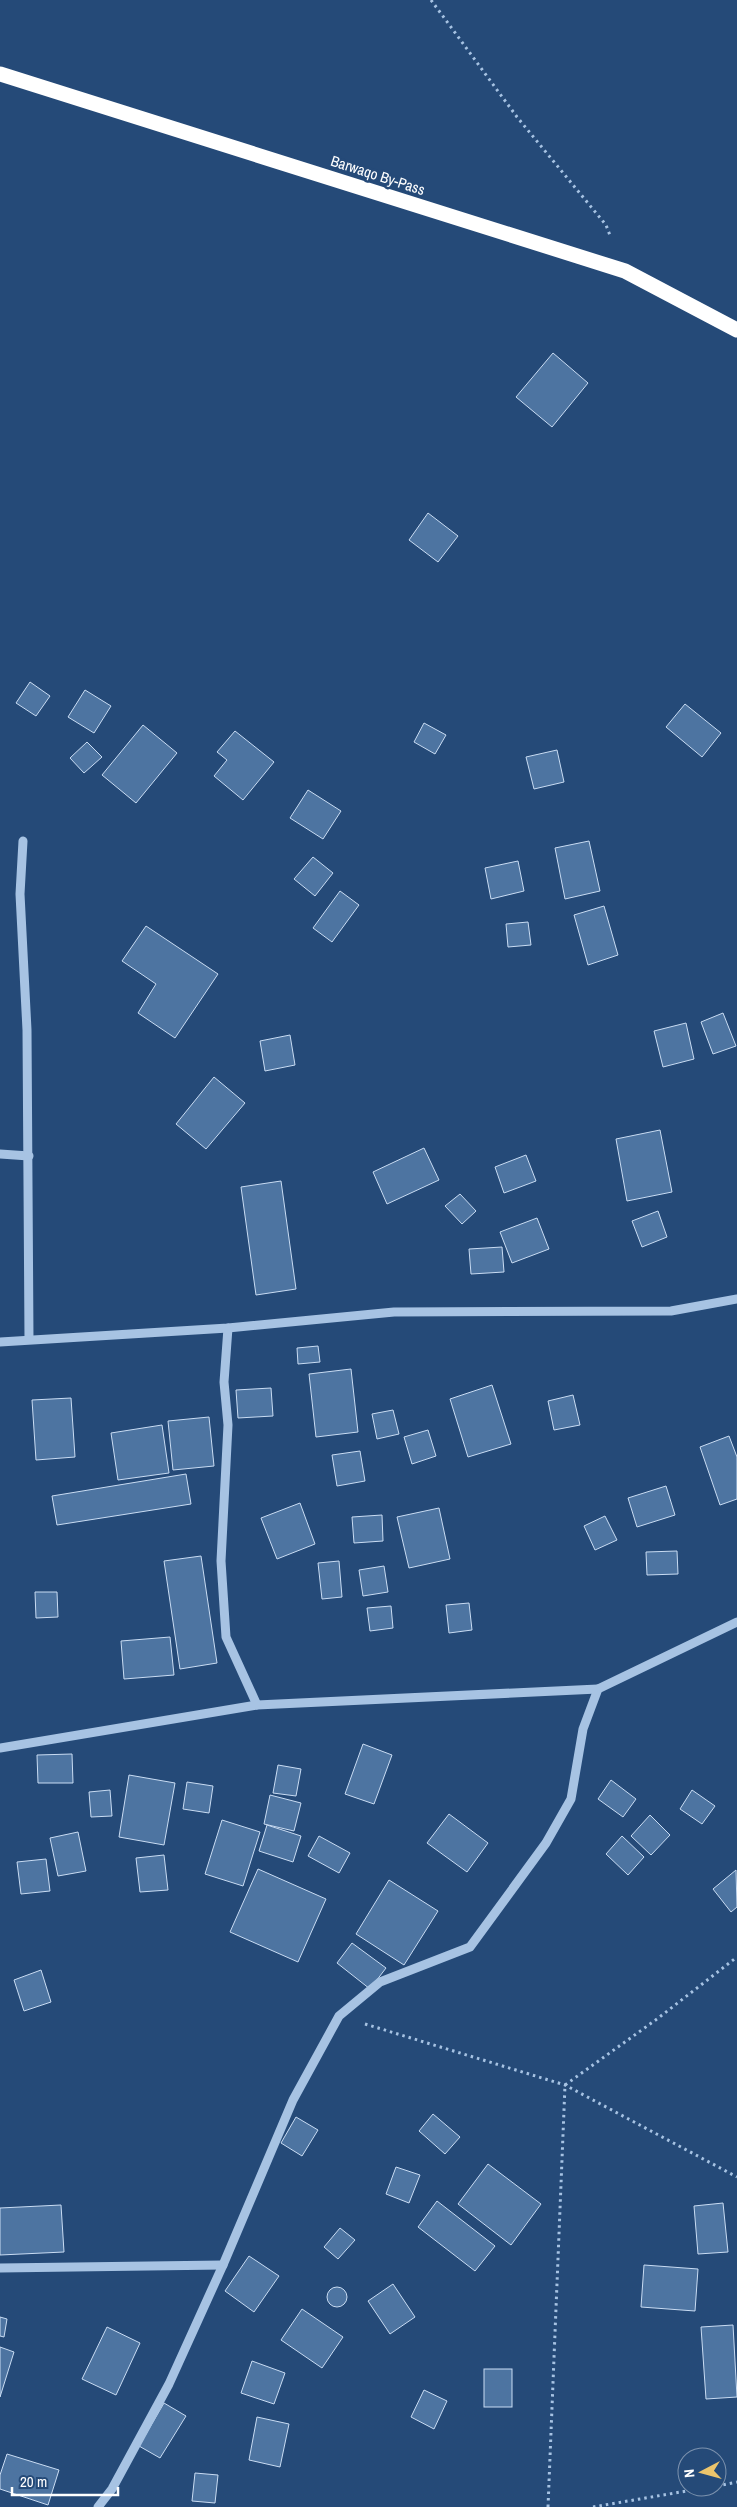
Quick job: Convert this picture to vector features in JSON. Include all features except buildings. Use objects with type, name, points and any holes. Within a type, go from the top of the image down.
[{"type":"highway","name":"Barwaqo By-Pass","points":[[0,74],[625,271],[737,330]]},
{"type":"street","points":[[23,840],[20,894],[27,1030],[29,1339]]},
{"type":"street","points":[[0,1154],[29,1156]]},
{"type":"street","points":[[0,1342],[228,1328],[394,1312],[671,1311],[737,1299]]},
{"type":"street","points":[[228,1328],[224,1382],[228,1425],[221,1561],[226,1637],[257,1705]]},
{"type":"street","points":[[0,1748],[257,1705],[598,1690],[737,1622]]},
{"type":"street","points":[[98,2507],[112,2489],[169,2384],[223,2265],[293,2100],[339,2016],[380,1982],[470,1947],[546,1843],[570,1799],[583,1729],[598,1690]]},
{"type":"street","points":[[0,2268],[223,2265]]},
{"type":"path","points":[[431,0],[517,117],[606,225],[625,271]]},
{"type":"path","points":[[565,2085],[737,1957]]},
{"type":"path","points":[[339,2016],[565,2085],[737,2177]]},
{"type":"path","points":[[548,2507],[565,2085]]},
{"type":"path","points":[[593,2507],[677,2493]]}]
